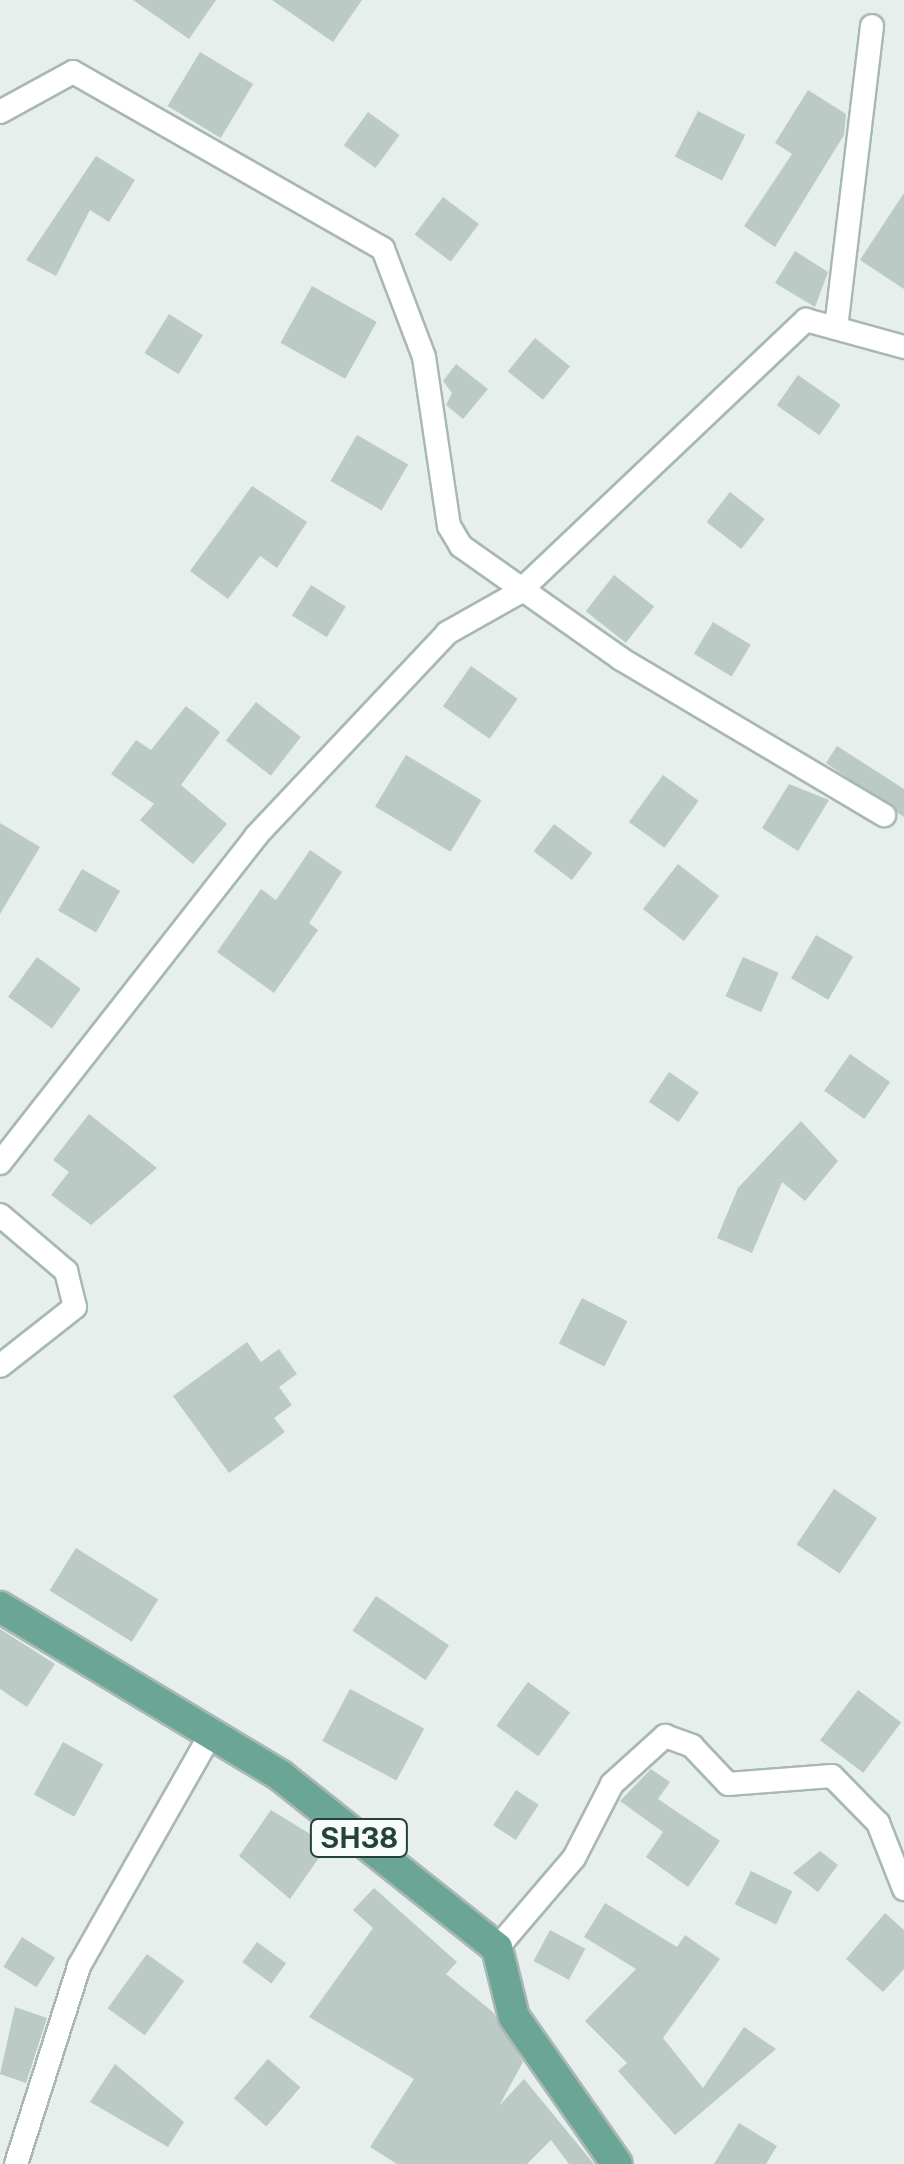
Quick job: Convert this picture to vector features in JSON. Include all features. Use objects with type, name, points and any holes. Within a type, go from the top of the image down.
[{"type":"main road","name":"SH38","points":[[0,1607],[281,1776],[497,1948]]},
{"type":"main road","points":[[497,1948],[514,2018],[617,2164]]},
{"type":"street","points":[[836,328],[872,26]]},
{"type":"street","points":[[0,112],[73,72],[383,249],[424,356],[449,526],[518,593],[542,598],[621,659],[884,815]]},
{"type":"street","points":[[0,1163],[125,992],[314,768],[447,634],[518,593],[784,336],[806,320],[904,347]]},
{"type":"street","points":[[0,1215],[66,1271],[75,1307],[0,1366]]},
{"type":"street","points":[[16,2164],[79,1966],[212,1734]]},
{"type":"street","points":[[497,1948],[574,1858],[612,1784],[665,1736],[679,1736],[728,1784],[832,1776],[878,1823],[904,1889]]},
{"type":"building","points":[[133,0],[216,0],[189,39]]},
{"type":"building","points":[[272,0],[362,0],[333,42]]},
{"type":"building","points":[[200,52],[253,84],[221,138],[168,106]]},
{"type":"building","points":[[808,90],[846,114],[844,135],[775,247],[744,226],[792,154],[775,143]]},
{"type":"building","points":[[698,111],[745,135],[722,181],[675,156]]},
{"type":"building","points":[[368,112],[400,135],[375,168],[344,145]]},
{"type":"building","points":[[96,156],[135,180],[109,222],[90,210],[56,276],[26,260]]},
{"type":"building","points":[[904,193],[904,289],[860,260]]},
{"type":"building","points":[[443,197],[479,224],[451,262],[415,235]]},
{"type":"building","points":[[795,251],[828,272],[815,307],[775,283]]},
{"type":"building","points":[[312,286],[377,322],[345,379],[280,343]]},
{"type":"building","points":[[169,314],[203,335],[179,374],[145,353]]},
{"type":"building","points":[[535,338],[570,366],[543,400],[508,371]]},
{"type":"building","points":[[456,364],[488,389],[463,419],[446,405],[452,393],[443,381]]},
{"type":"building","points":[[798,375],[841,405],[819,435],[777,405]]},
{"type":"building","points":[[357,435],[408,464],[382,510],[330,481]]},
{"type":"building","points":[[252,486],[307,522],[277,568],[260,556],[228,599],[190,571]]},
{"type":"building","points":[[730,492],[765,519],[741,549],[707,522]]},
{"type":"building","points":[[614,575],[654,606],[626,643],[586,611]]},
{"type":"building","points":[[311,585],[346,607],[327,637],[292,616]]},
{"type":"building","points":[[713,622],[751,645],[732,676],[694,654]]},
{"type":"building","points":[[471,666],[518,699],[490,739],[443,706]]},
{"type":"building","points":[[256,702],[301,737],[271,776],[226,741]]},
{"type":"building","points":[[186,706],[220,732],[181,785],[227,824],[193,864],[140,820],[154,804],[111,774],[136,740],[151,750]]},
{"type":"building","points":[[837,746],[904,789],[904,817],[826,763]]},
{"type":"building","points":[[406,755],[481,800],[451,852],[375,806]]},
{"type":"building","points":[[663,775],[699,801],[665,848],[629,822]]},
{"type":"building","points":[[789,784],[829,800],[798,851],[762,828]]},
{"type":"building","points":[[0,823],[40,847],[0,914]]},
{"type":"building","points":[[554,824],[592,853],[572,880],[534,851]]},
{"type":"building","points":[[310,850],[342,872],[309,923],[318,930],[274,993],[217,952],[261,889],[276,900]]},
{"type":"building","points":[[678,864],[719,896],[684,941],[643,909]]},
{"type":"building","points":[[82,869],[120,891],[96,933],[58,911]]},
{"type":"building","points":[[816,935],[853,956],[828,1000],[791,978]]},
{"type":"building","points":[[37,957],[81,989],[52,1028],[8,997]]},
{"type":"building","points":[[743,957],[779,973],[761,1012],[726,996]]},
{"type":"building","points":[[850,1054],[890,1082],[864,1119],[824,1091]]},
{"type":"building","points":[[669,1072],[699,1092],[679,1122],[649,1102]]},
{"type":"building","points":[[89,1114],[157,1168],[91,1225],[51,1195],[69,1172],[53,1160]]},
{"type":"building","points":[[801,1121],[838,1161],[805,1201],[782,1182],[752,1253],[717,1238],[738,1188]]},
{"type":"building","points":[[582,1298],[627,1321],[604,1367],[559,1343]]},
{"type":"building","points":[[247,1342],[261,1362],[279,1349],[297,1374],[279,1387],[292,1405],[274,1418],[285,1432],[229,1473],[173,1396]]},
{"type":"building","points":[[834,1489],[877,1518],[840,1574],[797,1545]]},
{"type":"building","points":[[76,1548],[158,1599],[132,1642],[50,1590]]},
{"type":"building","points":[[376,1596],[449,1645],[425,1680],[353,1631]]},
{"type":"building","points":[[0,1629],[55,1664],[27,1707],[0,1689]]},
{"type":"building","points":[[528,1682],[570,1713],[538,1756],[496,1726]]},
{"type":"building","points":[[350,1689],[424,1728],[396,1781],[322,1741]]},
{"type":"building","points":[[858,1690],[901,1722],[863,1773],[820,1740]]},
{"type":"building","points":[[63,1742],[103,1764],[74,1817],[34,1794]]},
{"type":"building","points":[[651,1769],[670,1782],[658,1799],[720,1841],[688,1887],[646,1857],[663,1832],[620,1801]]},
{"type":"building","points":[[516,1790],[539,1805],[516,1840],[493,1825]]},
{"type":"building","points":[[271,1810],[328,1845],[290,1899],[239,1856]]},
{"type":"building","points":[[820,1851],[838,1865],[818,1892],[793,1873]]},
{"type":"building","points":[[751,1871],[792,1891],[776,1924],[735,1904]]},
{"type":"building","points":[[374,1888],[457,1962],[446,1974],[493,2012],[523,2062],[499,2106],[524,2079],[594,2164],[569,2164],[551,2140],[527,2164],[397,2164],[370,2147],[414,2079],[309,2017],[373,1928],[353,1910]]},
{"type":"building","points":[[605,1903],[677,1947],[685,1935],[720,1959],[663,2038],[703,2088],[744,2027],[776,2049],[675,2135],[618,2071],[627,2063],[585,2021],[636,1969],[584,1937]]},
{"type":"building","points":[[885,1913],[904,1930],[904,1969],[883,1992],[846,1959]]},
{"type":"building","points":[[550,1930],[585,1949],[569,1980],[534,1961]]},
{"type":"building","points":[[22,1937],[55,1958],[37,1987],[3,1967]]},
{"type":"building","points":[[257,1942],[286,1963],[271,1983],[242,1962]]},
{"type":"building","points":[[147,1954],[184,1981],[145,2035],[108,2008]]},
{"type":"building","points":[[15,2007],[47,2018],[26,2083],[0,2074]]},
{"type":"building","points":[[268,2059],[300,2087],[266,2126],[234,2098]]},
{"type":"building","points":[[115,2064],[184,2122],[168,2147],[90,2102]]},
{"type":"building","points":[[739,2123],[777,2146],[766,2164],[714,2164]]}]
